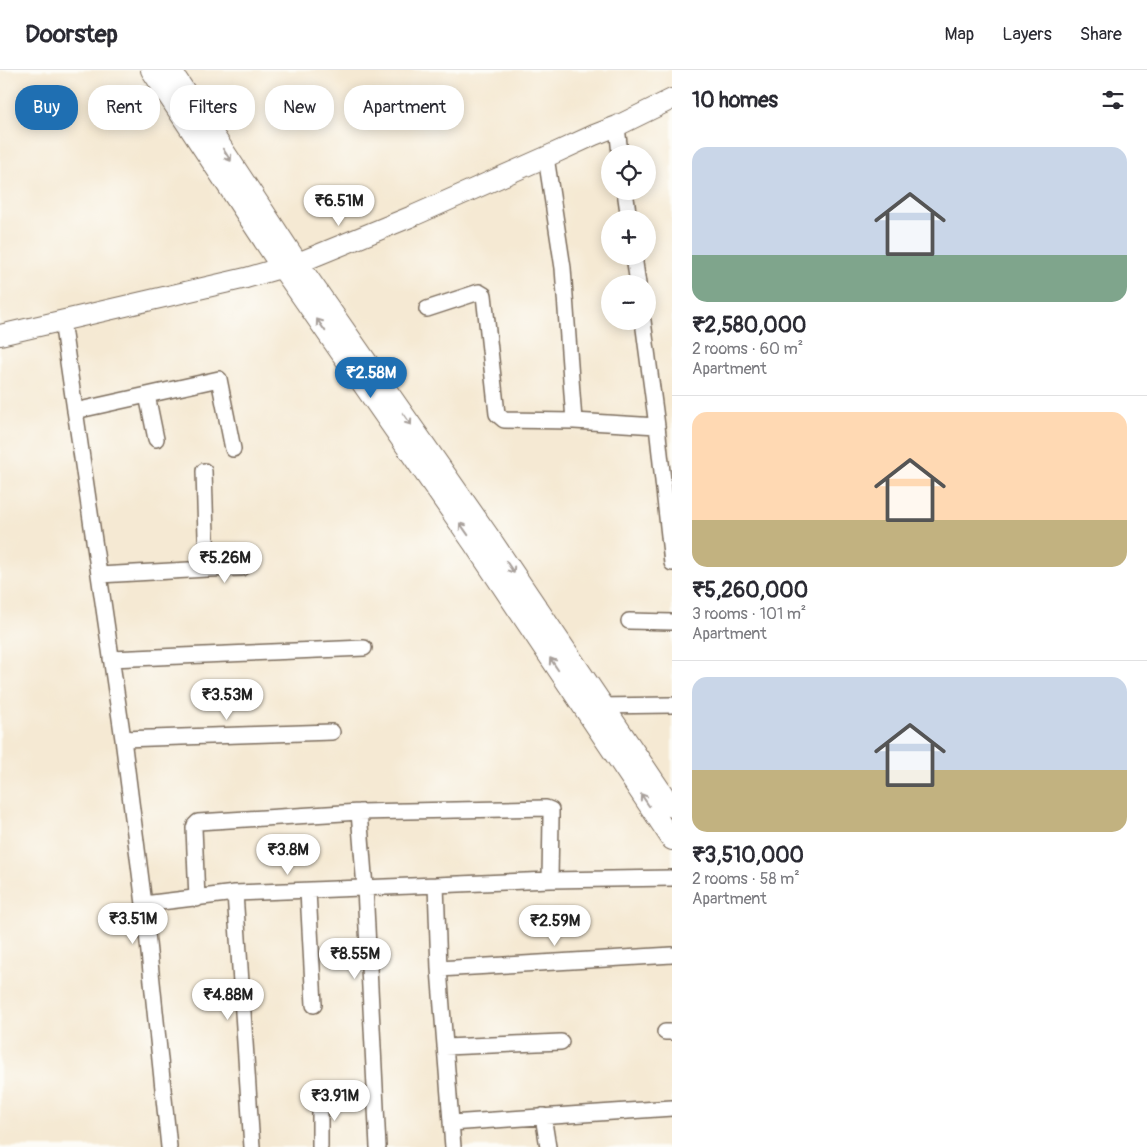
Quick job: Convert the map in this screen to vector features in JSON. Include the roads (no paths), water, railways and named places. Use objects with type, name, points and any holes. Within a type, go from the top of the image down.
[{"type":"street","points":[[151,70],[290,265],[491,539],[672,807]]},
{"type":"street","points":[[171,70],[290,265],[672,840]]},
{"type":"street","points":[[0,335],[246,278],[290,265],[415,215],[594,134],[617,126],[672,99]]},
{"type":"street","points":[[617,126],[619,145]]},
{"type":"street","points":[[546,157],[563,268],[574,421]]},
{"type":"street","points":[[427,309],[479,292],[484,295],[497,414],[504,420],[574,421],[657,426]]},
{"type":"street","points":[[62,320],[144,904],[169,1147]]},
{"type":"street","points":[[644,330],[672,563]]},
{"type":"street","points":[[75,411],[219,378],[233,449]]},
{"type":"street","points":[[148,395],[156,440]]},
{"type":"street","points":[[204,471],[208,569]]},
{"type":"street","points":[[99,575],[242,568]]},
{"type":"street","points":[[629,621],[672,622]]},
{"type":"street","points":[[111,659],[364,648]]},
{"type":"street","points":[[583,707],[672,706]]},
{"type":"street","points":[[122,740],[332,732]]},
{"type":"street","points":[[197,898],[194,828],[198,822],[359,812],[546,808],[551,810],[550,880]]},
{"type":"street","points":[[359,812],[365,888],[378,1147]]},
{"type":"street","points":[[144,904],[234,893],[550,880],[672,878]]},
{"type":"street","points":[[436,885],[439,969],[453,1147]]},
{"type":"street","points":[[308,890],[314,1005]]},
{"type":"street","points":[[234,893],[252,1147]]},
{"type":"street","points":[[439,969],[672,955]]},
{"type":"street","points":[[445,1047],[561,1042]]},
{"type":"street","points":[[320,1096],[320,1147]]},
{"type":"street","points":[[451,1122],[672,1108]]},
{"type":"street","points":[[542,1116],[548,1147]]}]
